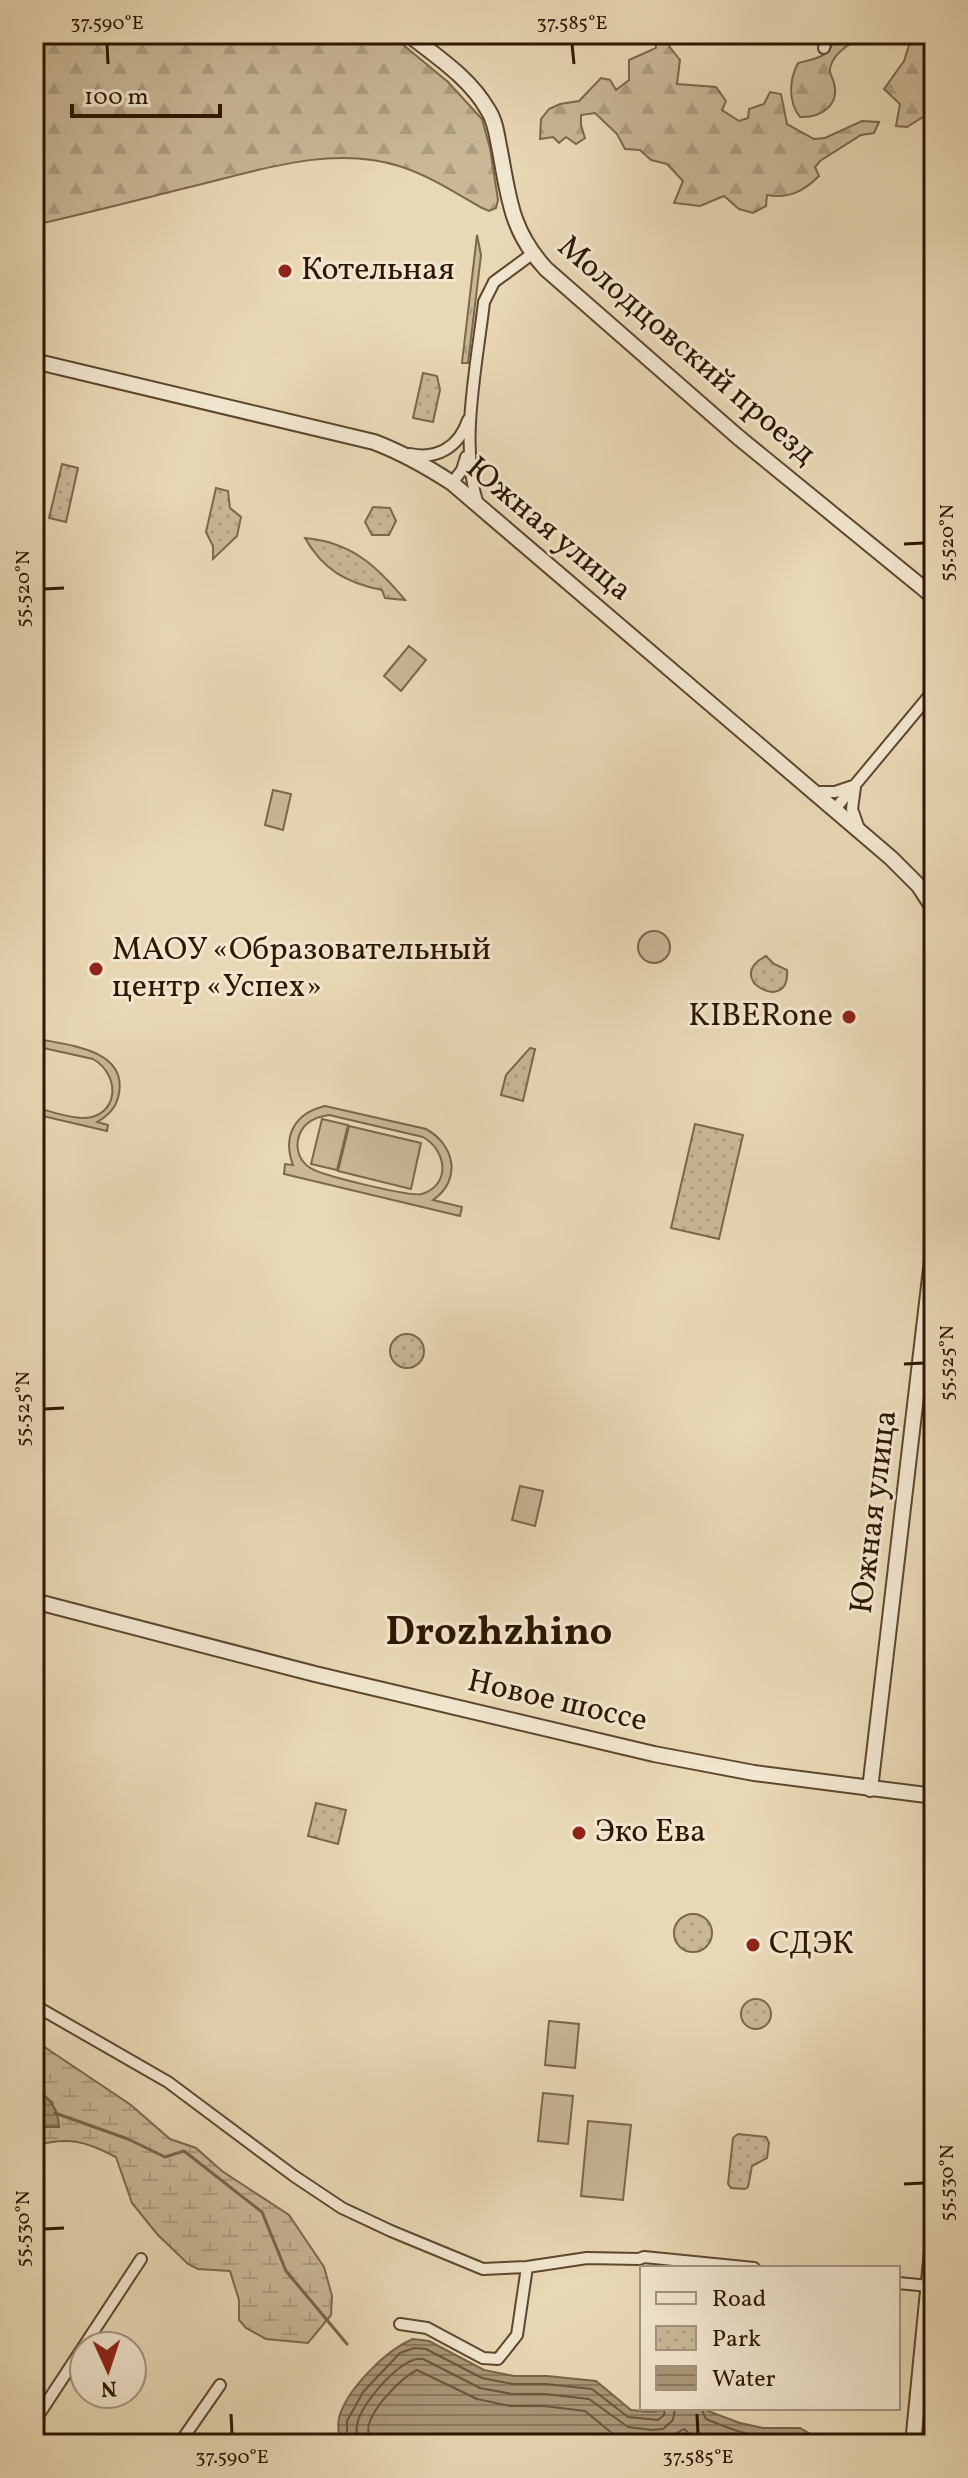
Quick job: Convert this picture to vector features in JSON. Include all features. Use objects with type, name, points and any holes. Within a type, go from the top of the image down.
[{"type":"street","name":"Молодцовский проезд","points":[[408,34],[460,76],[490,111],[496,128],[510,209],[519,234],[532,254],[738,437],[934,597]]},
{"type":"street","points":[[824,48],[828,34]]},
{"type":"street","points":[[479,507],[473,488],[469,447],[484,302],[494,282],[532,254]]},
{"type":"street","name":"Южная улица","points":[[34,361],[374,442],[403,453],[452,483],[835,809],[912,878],[934,909]]},
{"type":"street","points":[[403,453],[421,456],[446,450],[460,438],[472,407]]},
{"type":"street","points":[[452,483],[462,470],[469,447]]},
{"type":"street","points":[[835,809],[934,690]]},
{"type":"street","points":[[814,792],[835,792],[855,785]]},
{"type":"street","points":[[855,785],[852,809],[859,831]]},
{"type":"street","name":"Южная улица","points":[[870,1789],[934,1243]]},
{"type":"street","name":"Новое шоссе","points":[[34,1601],[315,1674],[654,1754],[754,1773],[934,1796]]},
{"type":"street","points":[[34,2005],[168,2082],[342,2208],[483,2269],[527,2267],[587,2258],[644,2257],[734,2266]]},
{"type":"street","points":[[913,2444],[934,2230]]},
{"type":"street","points":[[34,2422],[141,2259]]},
{"type":"street","points":[[400,2324],[427,2328],[483,2358],[498,2359],[517,2335],[527,2267]]},
{"type":"street","points":[[900,2283],[929,2286]]},
{"type":"street","points":[[179,2444],[220,2385]]},
{"type":"green space","points":[[34,34],[390,34],[448,82],[482,119],[490,148],[498,200],[496,208],[489,211],[431,179],[399,166],[348,158],[270,167],[34,225]]},
{"type":"green space","points":[[654,34],[675,34],[669,46],[680,60],[677,84],[716,87],[726,101],[722,110],[739,121],[748,118],[749,109],[764,104],[770,92],[781,94],[787,124],[814,139],[825,138],[862,121],[879,122],[874,133],[861,135],[820,161],[815,167],[819,176],[808,186],[789,195],[767,195],[766,206],[753,213],[739,209],[724,196],[700,206],[674,203],[683,181],[667,164],[651,160],[640,150],[625,149],[617,134],[595,113],[581,115],[585,138],[576,144],[566,137],[559,143],[553,137],[540,139],[541,119],[549,109],[579,101],[601,78],[610,80],[616,90],[629,80],[629,60],[656,48]]},
{"type":"green space","points":[[839,34],[862,34],[833,60],[830,72],[835,91],[831,104],[821,113],[800,117],[793,105],[791,91],[798,63],[823,55]]},
{"type":"green space","points":[[903,34],[934,34],[934,110],[907,127],[896,126],[900,104],[884,89],[904,61],[911,39]]},
{"type":"green space","points":[[477,235],[481,255],[468,363],[462,363]]},
{"type":"green space","points":[[423,373],[437,376],[440,390],[433,422],[413,418]]},
{"type":"green space","points":[[62,464],[78,468],[66,522],[49,518]]},
{"type":"green space","points":[[216,488],[228,491],[230,508],[241,517],[237,536],[213,559],[213,546],[206,532]]},
{"type":"green space","points":[[373,507],[390,508],[396,521],[389,535],[372,535],[365,522]]},
{"type":"green space","points":[[305,538],[336,545],[362,558],[405,600],[385,598],[382,590],[337,573],[320,559]]},
{"type":"green space","points":[[409,646],[426,660],[401,691],[384,676]]},
{"type":"green space","points":[[273,790],[291,794],[283,830],[265,825]]},
{"type":"green space","points":[[654,931],[666,935],[670,947],[666,959],[654,963],[642,959],[638,947],[642,935]]},
{"type":"green space","points":[[766,956],[787,970],[785,984],[779,990],[770,992],[754,982],[751,974],[754,965]]},
{"type":"green space","points":[[34,1038],[91,1051],[113,1066],[119,1078],[118,1098],[112,1110],[97,1122],[108,1125],[107,1131],[34,1114],[34,1107],[72,1117],[95,1116],[104,1111],[109,1103],[112,1085],[109,1075],[93,1059],[34,1046]]},
{"type":"green space","points":[[530,1048],[535,1049],[523,1101],[501,1095],[506,1075]]},
{"type":"green space","points":[[325,1106],[426,1129],[436,1136],[449,1153],[451,1173],[442,1192],[433,1200],[462,1207],[460,1216],[284,1174],[285,1164],[293,1165],[290,1135],[299,1120]],"holes":[[[329,1115],[423,1137],[437,1150],[442,1175],[432,1189],[422,1194],[384,1189],[316,1171],[303,1162],[298,1148],[298,1140],[305,1126]]]},
{"type":"green space","points":[[322,1119],[348,1125],[337,1170],[311,1164]]},
{"type":"green space","points":[[695,1124],[743,1135],[719,1239],[671,1228]]},
{"type":"green space","points":[[349,1126],[421,1143],[411,1189],[338,1171]]},
{"type":"green space","points":[[407,1334],[419,1339],[424,1351],[419,1363],[407,1368],[395,1363],[390,1351],[395,1339]]},
{"type":"green space","points":[[520,1486],[543,1491],[535,1526],[512,1520]]},
{"type":"green space","points":[[316,1803],[346,1810],[338,1844],[308,1836]]},
{"type":"green space","points":[[693,1914],[706,1920],[712,1933],[706,1946],[693,1952],[680,1946],[674,1933],[680,1920]]},
{"type":"green space","points":[[756,1999],[767,2003],[771,2014],[767,2025],[756,2029],[745,2025],[741,2014],[745,2003]]},
{"type":"green space","points":[[549,2021],[579,2024],[575,2068],[545,2065]]},
{"type":"green space","points":[[34,2040],[131,2105],[170,2139],[196,2148],[222,2171],[289,2215],[324,2267],[332,2296],[331,2315],[308,2343],[266,2339],[246,2328],[239,2320],[239,2300],[230,2271],[198,2269],[188,2264],[157,2234],[132,2203],[116,2157],[76,2142],[57,2141],[34,2146],[34,2127],[40,2128],[53,2103],[34,2087]]},
{"type":"green space","points":[[543,2093],[573,2096],[568,2144],[538,2141]]},
{"type":"green space","points":[[588,2121],[631,2125],[623,2200],[581,2196]]},
{"type":"green space","points":[[738,2134],[766,2137],[769,2143],[767,2158],[752,2166],[745,2189],[731,2188],[728,2184],[733,2138]]},
{"type":"water","points":[[34,2087],[52,2104],[59,2127],[34,2127]]},
{"type":"water","points":[[413,2339],[429,2341],[484,2370],[514,2376],[596,2381],[631,2410],[705,2410],[763,2428],[800,2428],[827,2444],[340,2444],[339,2418],[350,2395],[368,2372],[402,2344]]},
{"type":"waterway","points":[[55,2113],[128,2139],[165,2157],[184,2151],[262,2212],[286,2271],[347,2344]]},
{"type":"place","name":"Котельная","points":[[285,271]]},
{"type":"place","name":"МАОУ «Образовательный центр «Успех»","points":[[96,969]]},
{"type":"place","name":"KIBERone","points":[[849,1017]]},
{"type":"place","name":"Эко Ева","points":[[579,1833]]},
{"type":"place","name":"СДЭК","points":[[753,1945]]},
{"type":"district","name":"Drozhzhino","points":[[499,1634]]}]
